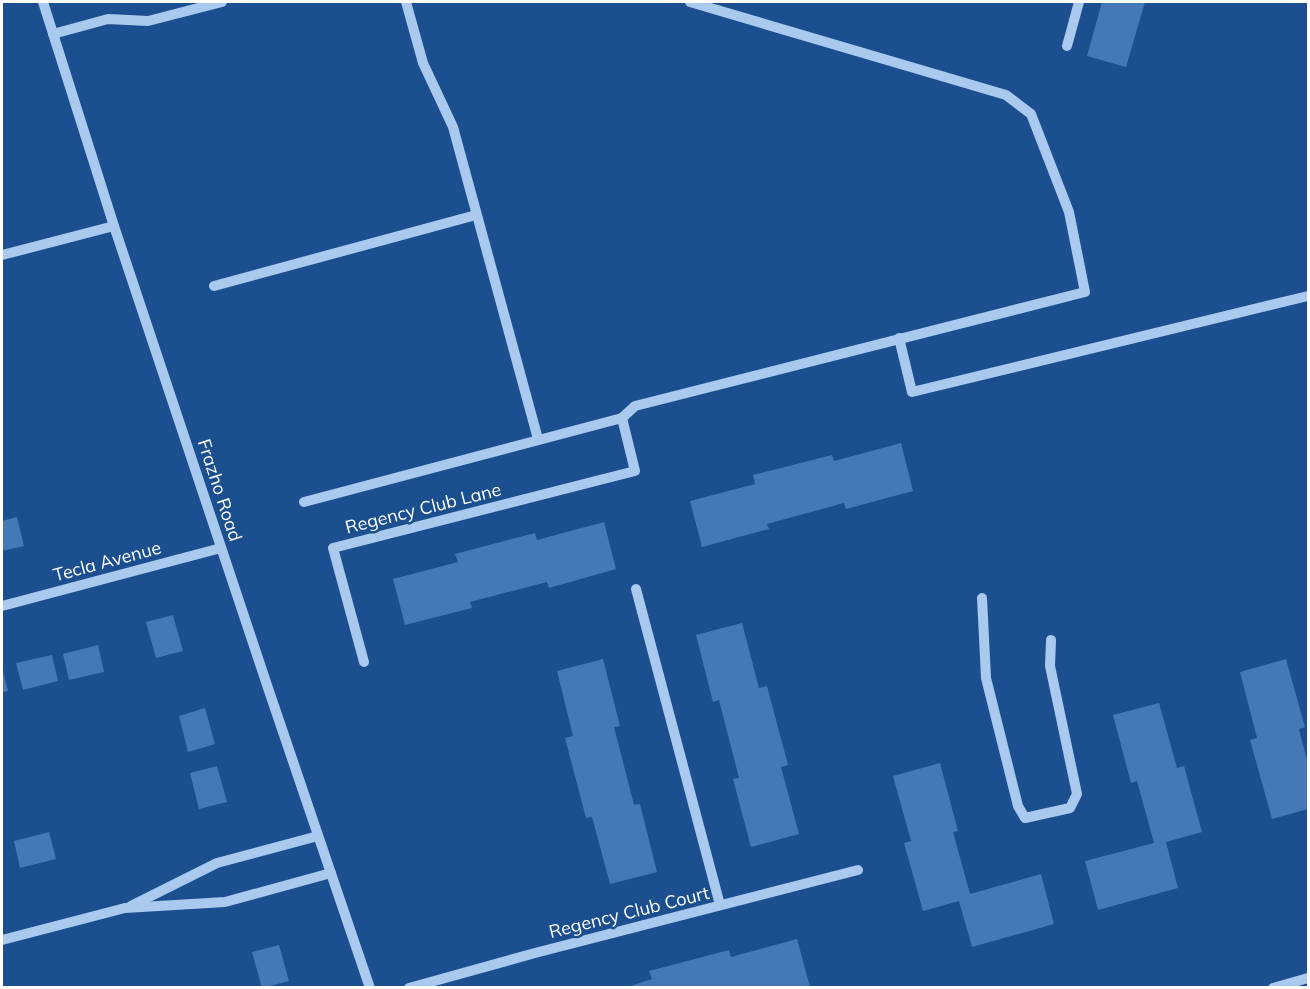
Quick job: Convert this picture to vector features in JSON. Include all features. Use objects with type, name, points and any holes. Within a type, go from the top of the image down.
[{"type":"street","name":"Frazho Road","points":[[43,2],[114,226],[369,987]]},
{"type":"street","points":[[53,34],[108,19],[147,21],[222,2]]},
{"type":"street","points":[[406,2],[423,63],[453,127],[538,439]]},
{"type":"street","points":[[304,502],[622,418],[636,406],[1085,292],[1069,212],[1031,114],[1006,95],[690,2]]},
{"type":"street","points":[[1068,46],[1079,2]]},
{"type":"street","points":[[214,286],[476,215]]},
{"type":"street","points":[[2,255],[114,226]]},
{"type":"street","points":[[899,338],[912,392],[1308,296]]},
{"type":"street","name":"Regency Club Lane","points":[[363,663],[333,548],[635,471],[622,418]]},
{"type":"street","name":"Tecla Avenue","points":[[2,606],[221,548]]},
{"type":"street","points":[[636,589],[720,905]]},
{"type":"street","points":[[981,598],[987,678],[1018,806],[1025,818],[1070,808],[1077,794],[1050,666],[1051,640]]},
{"type":"street","points":[[125,908],[217,863],[318,836]]},
{"type":"street","name":"Regency Club Court","points":[[409,987],[858,870]]},
{"type":"street","points":[[2,940],[125,908],[225,902],[331,873]]},
{"type":"street","points":[[1273,987],[1308,978]]},
{"type":"building","points":[[1102,2],[1145,2],[1126,67],[1087,56]]},
{"type":"building","points":[[901,443],[913,491],[846,509],[844,503],[767,524],[769,529],[702,547],[690,501],[755,484],[753,475],[832,455],[834,461]]},
{"type":"building","points":[[17,517],[24,546],[2,551],[2,521]]},
{"type":"building","points":[[604,522],[616,569],[549,588],[547,582],[470,602],[472,608],[405,625],[393,579],[458,562],[455,554],[535,533],[537,540]]},
{"type":"building","points":[[173,615],[183,651],[156,658],[146,622]]},
{"type":"building","points":[[742,623],[759,688],[767,686],[788,765],[781,767],[799,834],[751,847],[733,779],[739,778],[719,700],[713,702],[696,635]]},
{"type":"building","points":[[98,645],[104,672],[69,680],[63,654]]},
{"type":"building","points":[[52,655],[58,681],[23,690],[16,663]]},
{"type":"building","points":[[603,659],[620,726],[614,727],[634,805],[640,804],[657,872],[610,884],[592,817],[586,818],[565,738],[573,736],[557,671]]},
{"type":"building","points":[[1286,659],[1305,727],[1299,729],[1308,764],[1308,809],[1272,819],[1250,740],[1257,738],[1240,672]]},
{"type":"building","points":[[2,668],[8,691],[2,692]]},
{"type":"building","points":[[1159,703],[1177,768],[1184,766],[1202,832],[1166,842],[1178,888],[1098,910],[1085,861],[1154,843],[1137,781],[1131,783],[1113,715]]},
{"type":"building","points":[[205,708],[215,744],[188,752],[179,716]]},
{"type":"building","points":[[940,763],[958,831],[953,832],[970,894],[1041,874],[1054,924],[972,947],[959,901],[923,911],[904,843],[911,841],[893,776]]},
{"type":"building","points":[[217,766],[227,802],[199,809],[190,773]]},
{"type":"building","points":[[49,832],[56,859],[20,868],[14,841]]},
{"type":"building","points":[[797,939],[810,987],[624,988],[652,979],[649,971],[729,950],[731,957]]},
{"type":"building","points":[[279,945],[289,981],[262,988],[252,952]]}]
